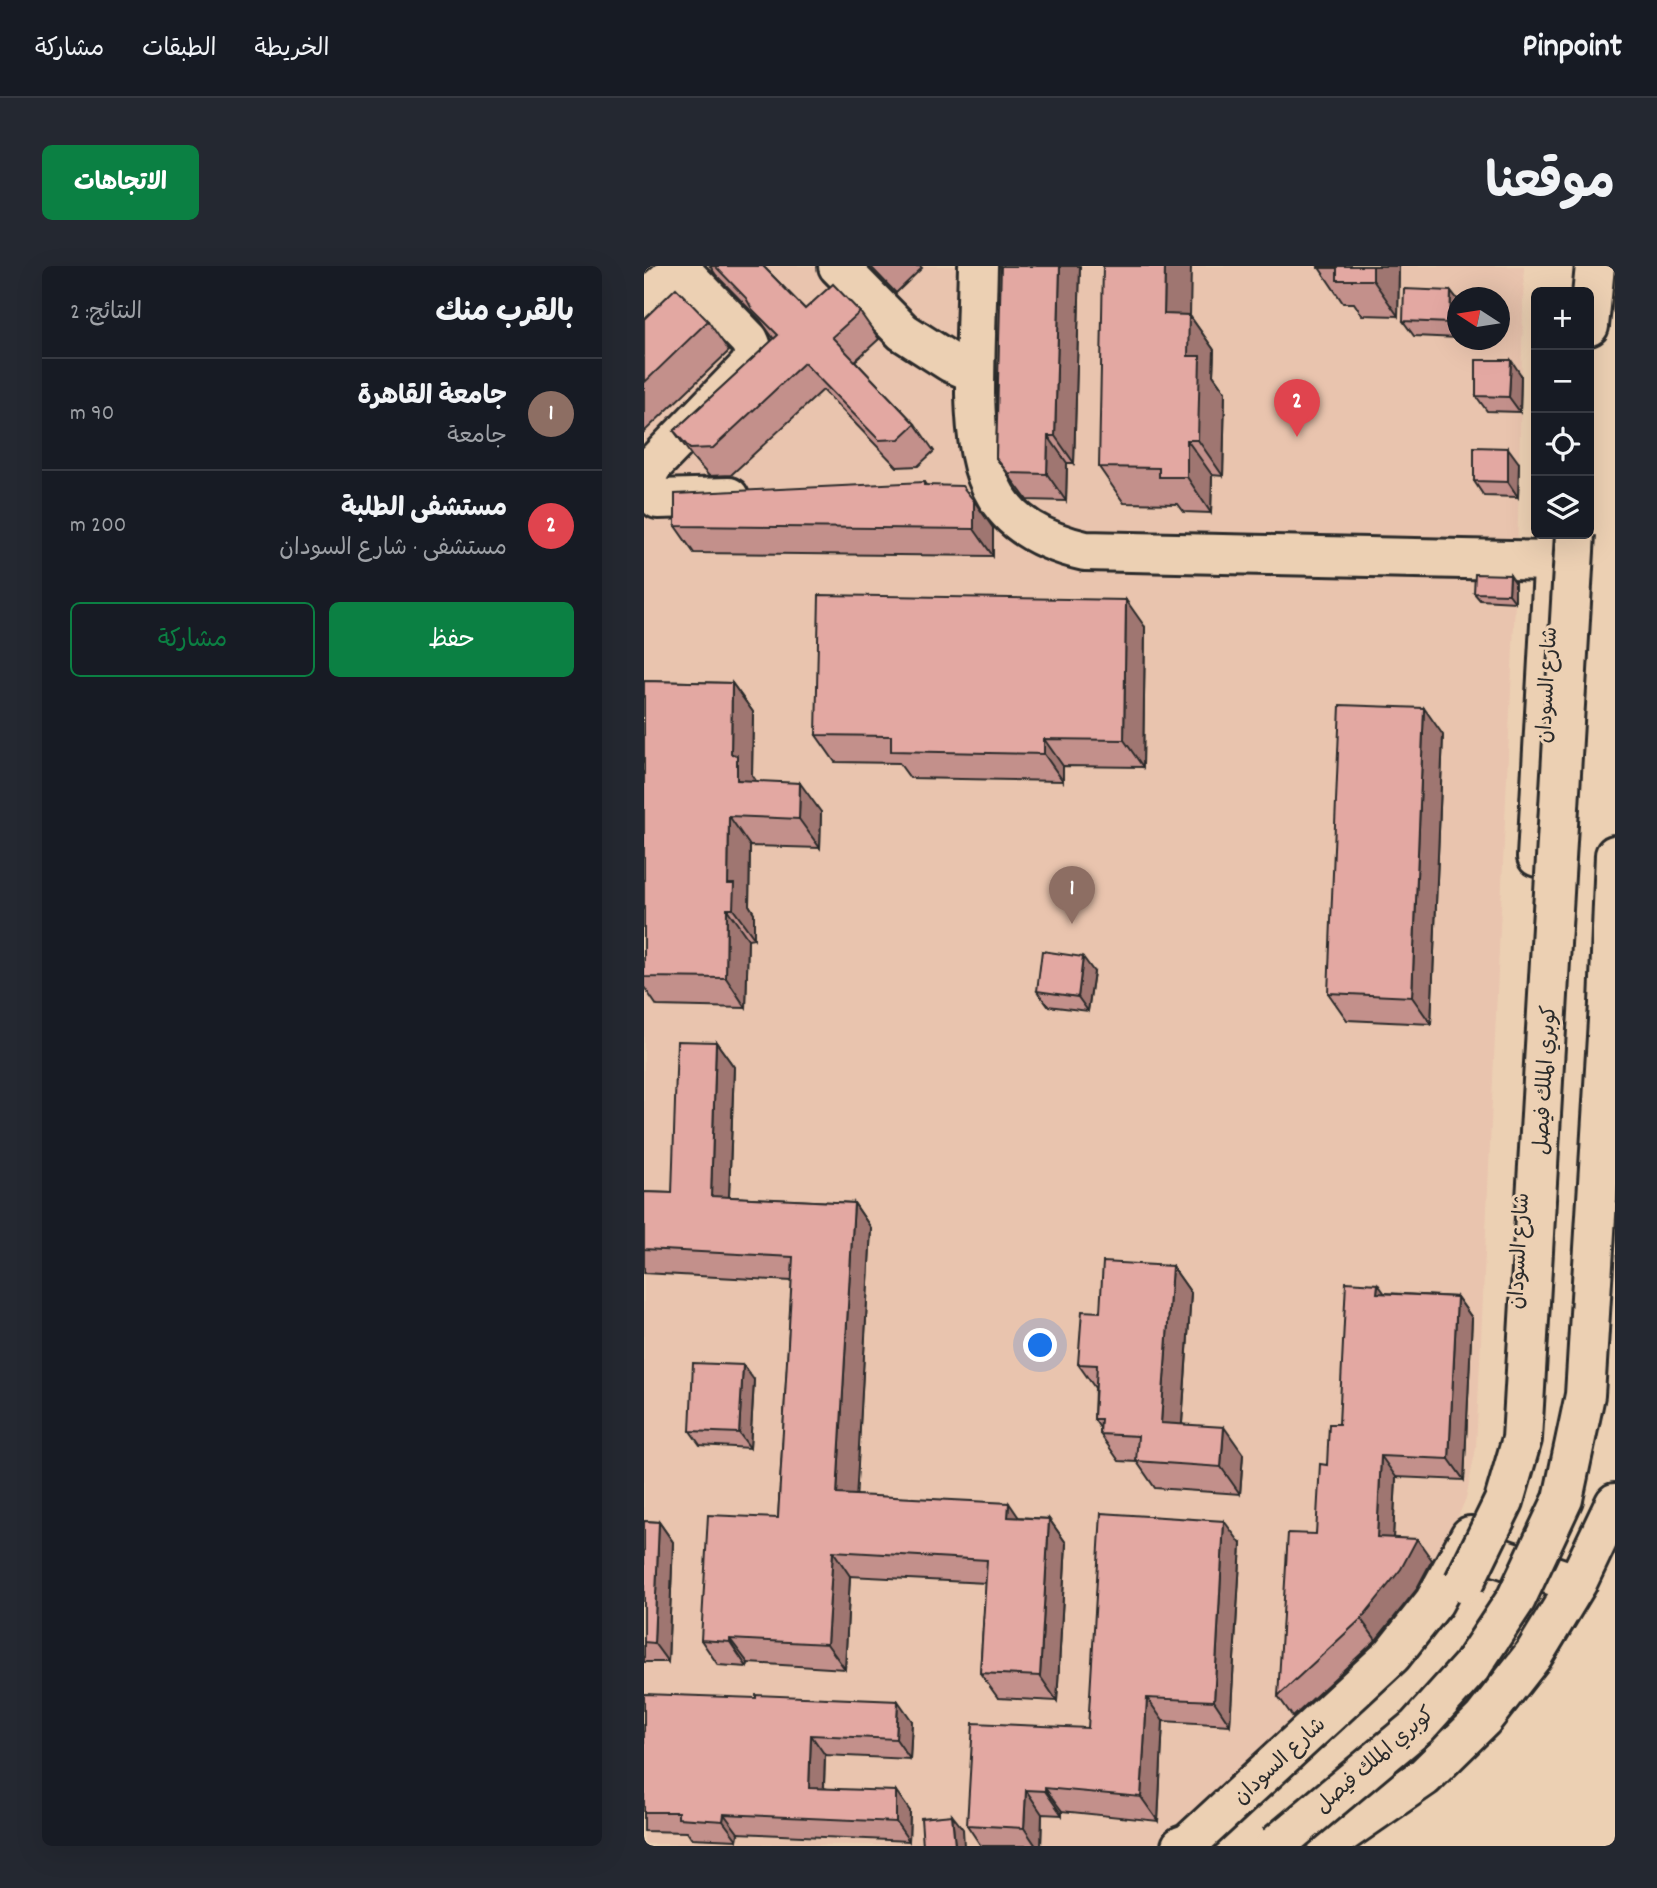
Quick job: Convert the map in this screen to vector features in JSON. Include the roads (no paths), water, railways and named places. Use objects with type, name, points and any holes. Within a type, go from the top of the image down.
[{"type":"main road","points":[[838,266],[903,332],[950,362],[975,373]]},
{"type":"main road","points":[[978,266],[975,373],[980,458],[989,485],[1006,510],[1029,530],[1056,544],[1085,551],[1561,543]]},
{"type":"main road","points":[[1568,287],[1570,266]]},
{"type":"main road","points":[[1593,287],[1595,266]]},
{"type":"main road","points":[[644,301],[681,268],[749,340],[753,348],[753,358],[748,367],[647,472],[646,483],[650,493],[658,499],[669,500],[766,496]]},
{"type":"main road","points":[[948,487],[989,485]]},
{"type":"main road","name":"شارع السودان","points":[[1181,1846],[1189,1843],[1392,1655],[1434,1602],[1466,1546],[1493,1478],[1507,1417],[1513,1354],[1561,543]]},
{"type":"main road","name":"كوبري الملك فيصل","points":[[1208,1846],[1233,1819],[1356,1710],[1410,1656],[1464,1583],[1504,1501],[1522,1439],[1561,543]]},
{"type":"main road","name":"كوبري الملك فيصل","points":[[1274,1846],[1417,1727],[1471,1667],[1516,1599],[1563,1499],[1585,1395],[1609,1004],[1615,855]]},
{"type":"main road","points":[[1324,1846],[1424,1777],[1483,1719],[1534,1654],[1577,1583],[1615,1503]]},
{"type":"main road","points":[[1466,1546],[1577,1583]]},
{"type":"place","name":"مستشفى الطلبة","points":[[1297,437]]},
{"type":"place","name":"جامعة القاهرة","points":[[1072,924]]}]
